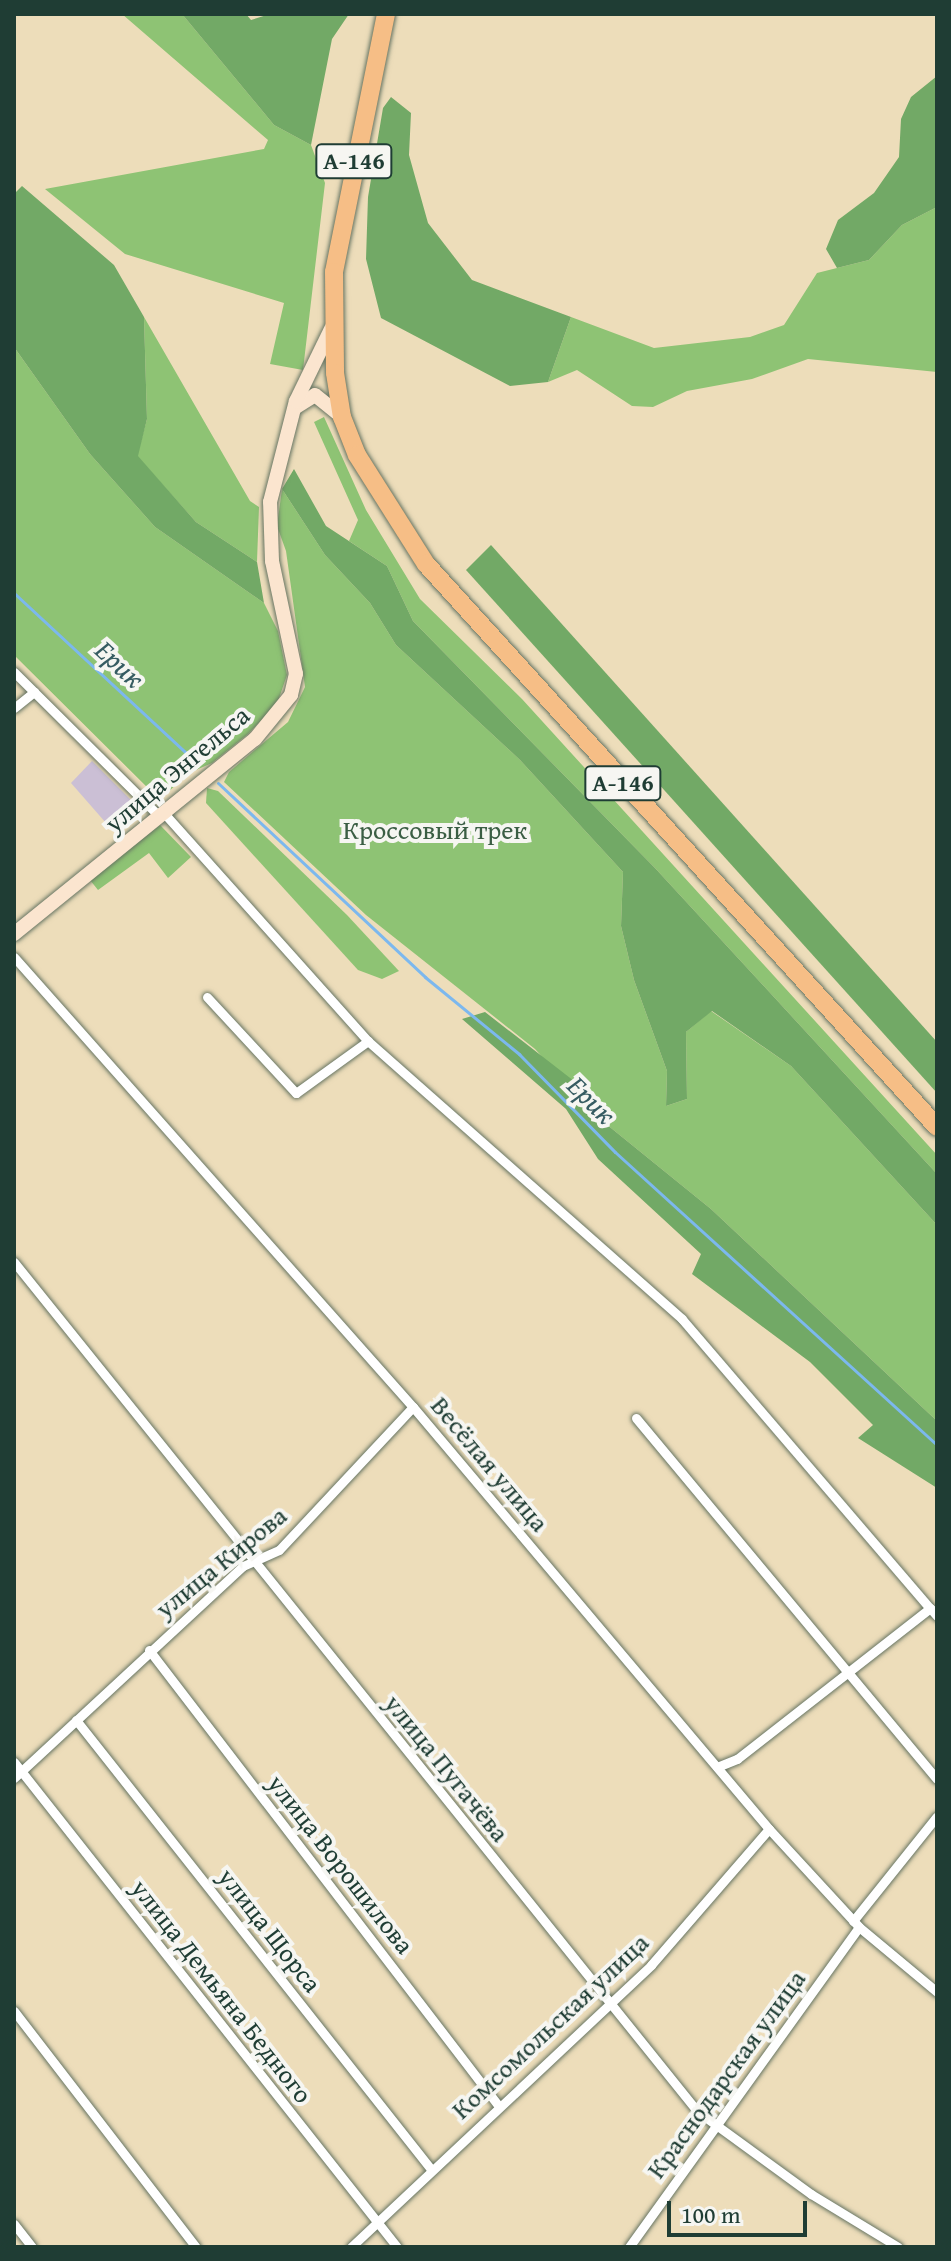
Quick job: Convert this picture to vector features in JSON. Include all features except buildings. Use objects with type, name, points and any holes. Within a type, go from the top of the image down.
[{"type":"highway","name":"А-146","points":[[386,14],[342,213],[331,329],[342,417],[370,478],[426,564],[937,1127]]},
{"type":"street","name":"улица Энгельса","points":[[14,934],[255,739],[291,695],[296,674],[268,522],[292,414],[331,329]]},
{"type":"street","points":[[292,414],[315,395],[342,417]]},
{"type":"street","points":[[14,672],[161,814],[368,1041],[682,1319],[934,1612],[849,1671],[737,1759],[717,1767]]},
{"type":"street","points":[[14,708],[34,692]]},
{"type":"street","name":"Весёлая улица","points":[[14,957],[413,1407],[769,1829],[856,1924],[937,1992]]},
{"type":"street","points":[[207,997],[296,1093],[368,1041]]},
{"type":"street","name":"улица Пугачёва","points":[[14,1262],[253,1565],[611,2005],[714,2125],[898,2247]]},
{"type":"street","name":"улица Кирова","points":[[18,1775],[149,1650],[243,1566],[253,1565],[279,1550],[413,1407]]},
{"type":"street","points":[[636,1418],[937,1779]]},
{"type":"street","name":"улица Ворошилова","points":[[149,1650],[498,2105]]},
{"type":"street","name":"улица Щорса","points":[[76,1720],[430,2168]]},
{"type":"street","name":"улица Демьяна Бедного","points":[[14,1762],[18,1775],[397,2247]]},
{"type":"street","name":"Краснодарская улица","points":[[629,2247],[856,1924],[937,1816]]},
{"type":"street","name":"Комсомольская улица","points":[[351,2247],[430,2168],[611,2005],[769,1829]]},
{"type":"street","points":[[14,2011],[196,2247]]},
{"type":"street","points":[[14,2224],[32,2247]]},
{"type":"shaded area","points":[[92,761],[132,801],[106,823],[71,783]]},
{"type":"green space","points":[[122,14],[182,14],[274,125],[311,145],[325,183],[303,370],[270,364],[284,303],[125,254],[45,189],[264,149],[268,140]]},
{"type":"green space","points":[[182,14],[246,14],[251,20],[270,14],[349,14],[332,39],[311,145],[274,125]]},
{"type":"green space","points":[[937,76],[937,207],[902,225],[869,260],[837,268],[826,249],[838,220],[874,193],[899,157],[901,119],[911,97]]},
{"type":"green space","points":[[391,97],[411,113],[409,155],[428,223],[472,280],[571,317],[548,382],[510,386],[381,318],[366,259],[368,197],[383,108]]},
{"type":"green space","points":[[22,186],[114,265],[144,317],[147,419],[138,456],[196,522],[257,562],[264,603],[155,527],[90,454],[14,347],[14,194]]},
{"type":"green space","points":[[937,207],[937,372],[808,359],[752,379],[687,391],[653,407],[632,406],[577,370],[548,382],[571,317],[654,348],[750,337],[784,325],[817,273],[869,260],[902,225]]},
{"type":"green space","points":[[144,317],[250,501],[259,507],[257,562],[196,522],[137,456],[147,419]]},
{"type":"green space","points":[[14,347],[90,454],[155,527],[264,603],[278,631],[287,675],[277,704],[248,734],[212,763],[187,774],[160,800],[14,655]]},
{"type":"green space","points":[[324,417],[366,510],[420,599],[522,699],[937,1155],[937,1174],[655,868],[413,621],[387,566],[349,541],[358,520],[314,422]]},
{"type":"green space","points":[[294,469],[326,526],[387,566],[413,621],[655,868],[937,1174],[937,1225],[791,1066],[712,1011],[686,1032],[687,1099],[666,1106],[667,1071],[634,980],[621,926],[623,872],[520,760],[396,645],[370,603],[325,555],[282,489]]},
{"type":"green space","name":"Кроссовый трек","points":[[282,489],[325,555],[370,603],[396,645],[520,760],[623,872],[621,926],[634,980],[667,1071],[666,1106],[687,1099],[686,1032],[711,1011],[791,1066],[937,1225],[937,1421],[711,1209],[595,1115],[535,1049],[366,915],[224,782],[229,772],[288,722],[305,687],[286,551],[277,526]]},
{"type":"green space","points":[[491,545],[937,1042],[937,1093],[466,570]]},
{"type":"green space","points":[[207,788],[218,791],[347,915],[399,971],[382,979],[358,970],[206,803]]},
{"type":"green space","points":[[160,825],[191,857],[168,878],[149,853],[98,890],[90,880]]},
{"type":"green space","points":[[485,1012],[601,1102],[595,1115],[711,1209],[937,1421],[937,1488],[858,1438],[873,1425],[810,1362],[692,1274],[701,1254],[598,1159],[566,1109],[462,1019]]},
{"type":"waterway","name":"Ерик","points":[[14,593],[198,764]]},
{"type":"waterway","name":"Ерик","points":[[218,783],[425,977],[519,1054],[615,1152],[937,1445]]}]
